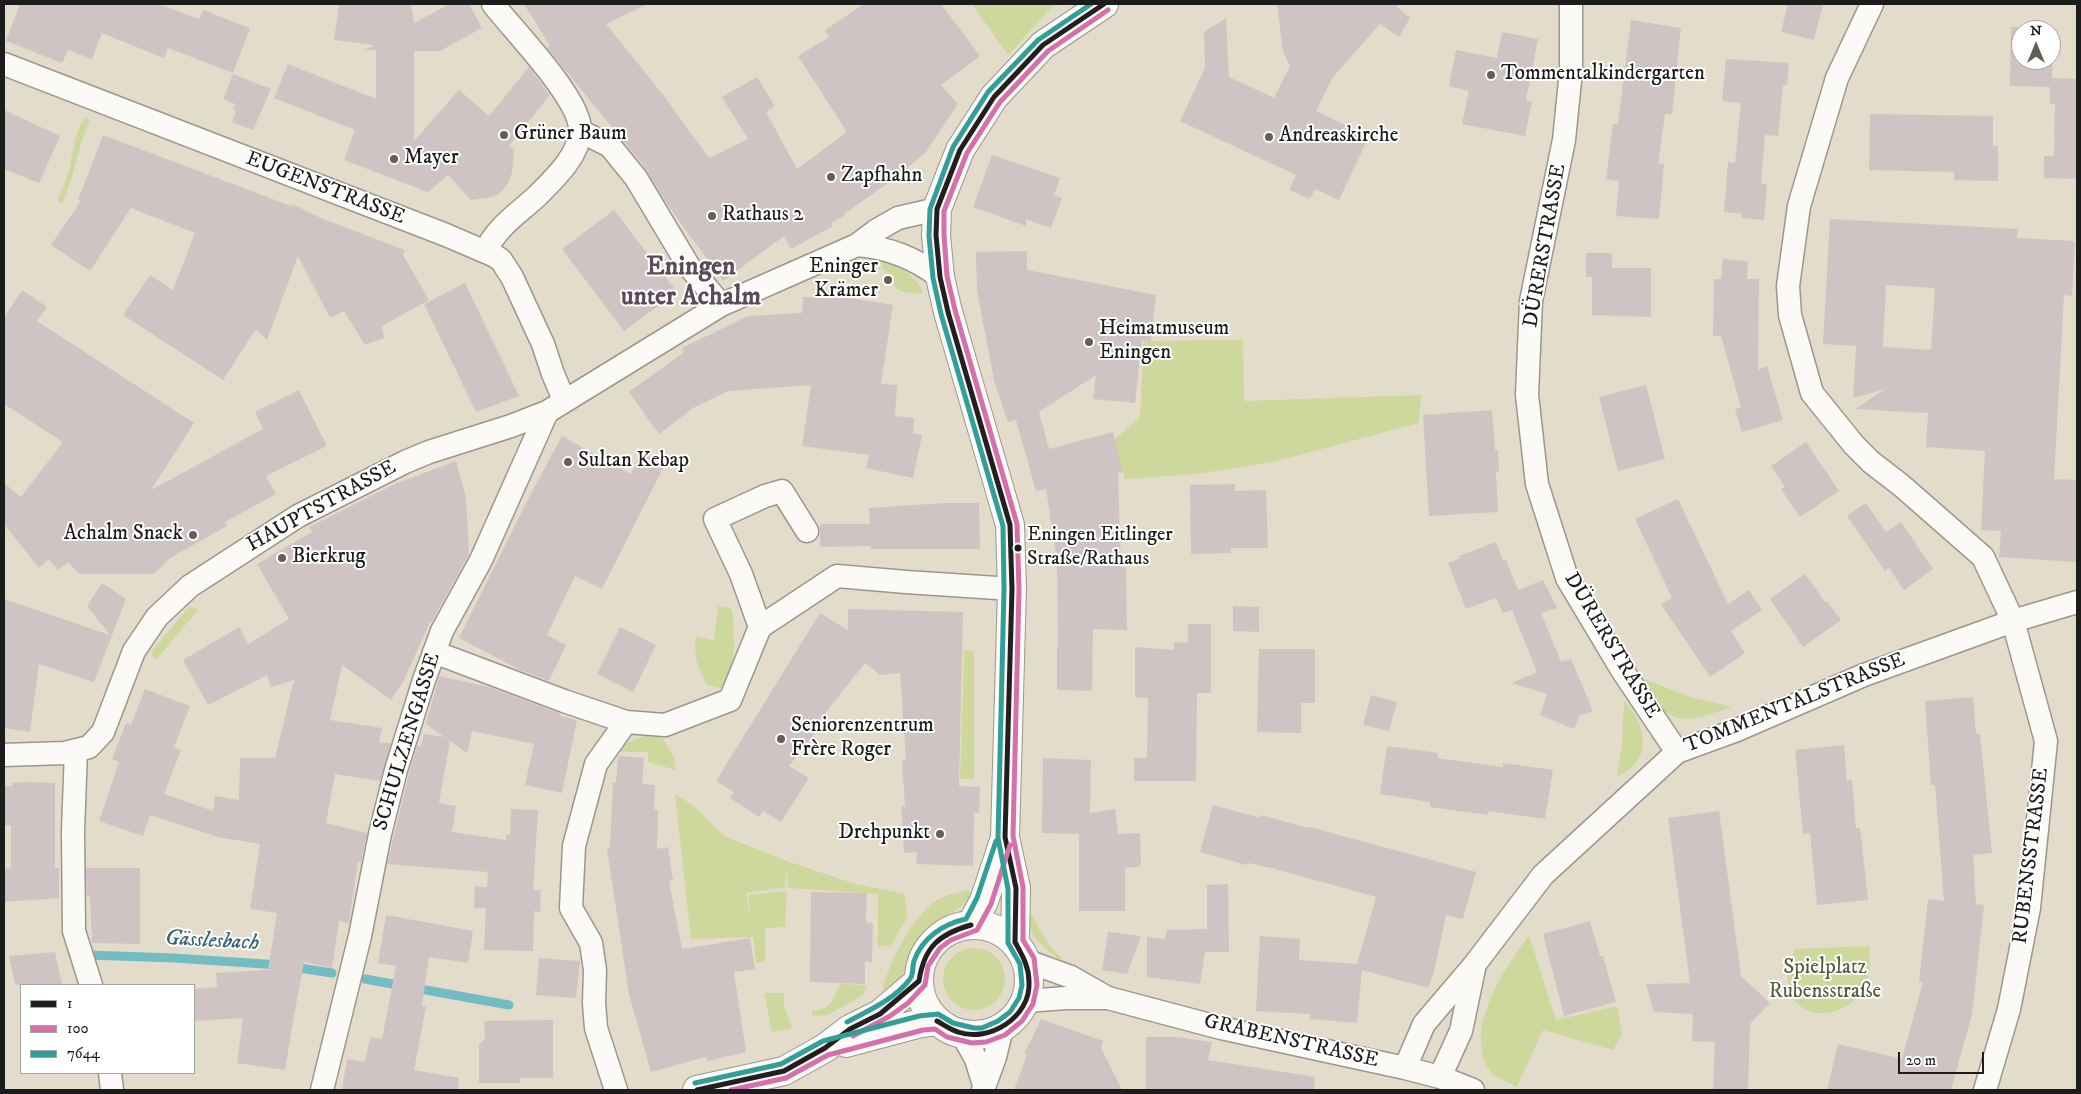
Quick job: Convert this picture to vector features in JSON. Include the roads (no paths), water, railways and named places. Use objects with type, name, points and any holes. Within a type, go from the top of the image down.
[{"type":"main road","points":[[1021,952],[1002,932],[988,927],[970,925],[956,928],[941,936],[930,946],[923,960],[919,981],[922,998],[930,1014],[950,1030],[962,1034],[984,1035],[1002,1028],[1016,1017],[1026,1001],[1030,986],[1021,952],[1016,888],[1005,836],[1012,589],[1010,525],[948,312],[940,277],[936,235],[937,209],[960,150],[994,96],[1043,45],[1104,4]]},
{"type":"main road","points":[[970,925],[984,901],[1005,836]]},
{"type":"main road","points":[[697,1090],[784,1071],[825,1048],[850,1029],[880,1014],[919,981]]},
{"type":"main road","points":[[825,1048],[921,1023],[937,1021]]},
{"type":"street","points":[[486,251],[494,235],[548,185],[569,160],[576,149],[580,131],[578,117],[565,92],[493,4]]},
{"type":"street","name":"DÜRERSTRASSE","points":[[1571,4],[1571,71],[1564,140],[1531,301],[1527,395],[1537,484],[1567,578],[1622,670],[1677,752]]},
{"type":"street","name":"RUBENSSTRASSE","points":[[1872,4],[1836,78],[1799,206],[1788,286],[1790,315],[1812,393],[1854,445],[1871,462],[1902,486],[1983,557],[2013,621],[2046,741],[2029,908],[2009,1009],[1985,1090]]},
{"type":"street","name":"EUGENSTRASSE","points":[[4,64],[486,251],[501,260],[512,277],[543,344],[553,374],[555,406]]},
{"type":"street","points":[[580,131],[610,146],[636,178],[688,265],[721,305]]},
{"type":"street","name":"HAUPTSTRASSE","points":[[76,751],[89,747],[103,732],[134,651],[157,617],[190,586],[298,516],[405,462],[429,452],[511,426],[555,406],[721,305],[857,245],[877,230],[898,218],[937,209]]},
{"type":"street","points":[[857,245],[883,248],[903,254],[940,277]]},
{"type":"street","name":"SCHULZENGASSE","points":[[322,1090],[360,936],[380,834],[396,770],[434,652],[442,631],[482,560],[555,406]]},
{"type":"street","points":[[760,627],[741,574],[715,519],[766,496],[782,491],[807,531]]},
{"type":"street","points":[[434,652],[564,701],[626,722],[665,725],[730,700],[760,627],[837,576],[1012,589]]},
{"type":"street","name":"TOMMENTALSTRASSE","points":[[1405,1068],[1424,1024],[1475,964],[1543,875],[1677,752],[1737,730],[1864,674],[2013,621],[2077,602]]},
{"type":"street","points":[[616,1090],[596,1028],[594,1003],[595,970],[591,943],[571,908],[574,846],[596,764],[626,722]]},
{"type":"street","points":[[4,755],[76,751],[73,831],[74,930],[91,984]]},
{"type":"street","name":"GRABENSTRASSE","points":[[1021,952],[1108,998]]},
{"type":"street","name":"TOMMENTALSTRASSE","points":[[1440,1077],[1461,1031],[1475,964]]},
{"type":"street","name":"GRABENSTRASSE","points":[[1026,1001],[1066,998],[1108,998],[1222,1028],[1405,1068],[1440,1077],[1473,1090]]},
{"type":"street","points":[[984,1088],[995,1057],[1002,1028]]},
{"type":"street","points":[[962,1034],[976,1059],[984,1088]]},
{"type":"street","points":[[110,1074],[112,1090]]},
{"type":"waterway","name":"Gässlesbach","points":[[89,955],[280,965]]},
{"type":"waterway","name":"Gässlesbach","points":[[293,967],[332,973]]},
{"type":"waterway","name":"Gässlesbach","points":[[365,979],[509,1005]]},
{"type":"place","name":"Tommentalkindergarten","points":[[1491,75]]},
{"type":"place","name":"Grüner Baum","points":[[504,135]]},
{"type":"place","name":"Andreaskirche","points":[[1269,137]]},
{"type":"place","name":"Mayer","points":[[394,159]]},
{"type":"place","name":"Zapfhahn","points":[[831,177]]},
{"type":"place","name":"Rathaus 2","points":[[712,216]]},
{"type":"place","name":"Eninger Krämer","points":[[888,280]]},
{"type":"place","name":"Heimatmuseum Eningen","points":[[1089,342]]},
{"type":"place","name":"Sultan Kebap","points":[[568,462]]},
{"type":"place","name":"Achalm Snack","points":[[193,535]]},
{"type":"place","name":"Eningen Eitlinger Straße/Rathaus","points":[[1018,548]]},
{"type":"place","name":"Bierkrug","points":[[282,558]]},
{"type":"place","name":"Seniorenzentrum Frère Roger","points":[[781,739]]},
{"type":"place","name":"Drehpunkt","points":[[940,834]]},
{"type":"district","name":"Eningen unter Achalm","points":[[691,284]]},
{"type":"park label","name":"Spielplatz Rubensstraße","points":[[1825,981]]}]
